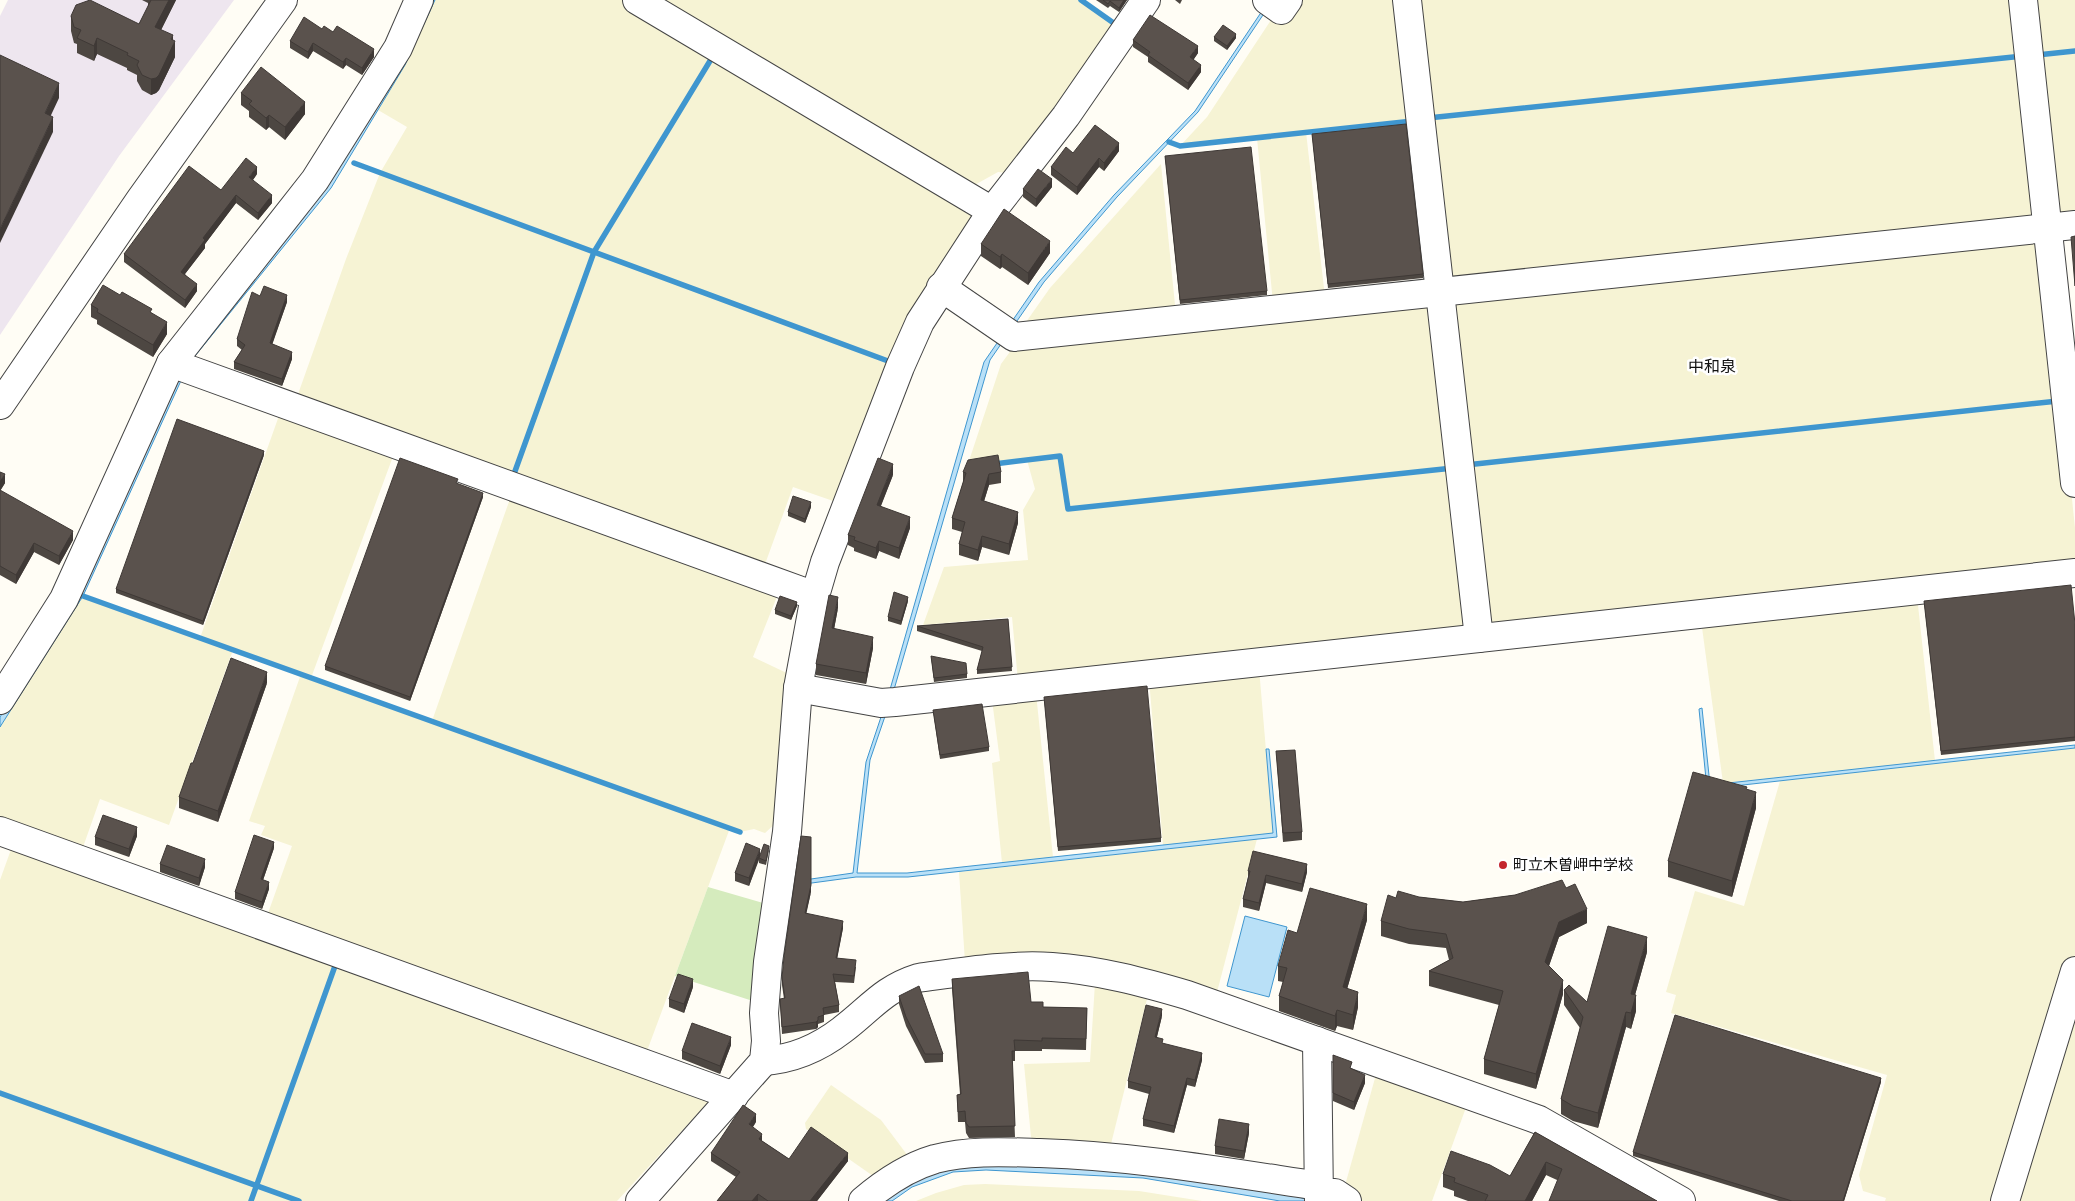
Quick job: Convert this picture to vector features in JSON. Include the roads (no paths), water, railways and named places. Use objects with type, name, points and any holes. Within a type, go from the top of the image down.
[{"type":"street","points":[[0,405],[140,200],[283,0]]},
{"type":"street","points":[[0,700],[64,599],[180,366],[315,180],[398,48],[418,0]]},
{"type":"street","points":[[637,0],[992,211]]},
{"type":"street","points":[[640,1201],[764,1061],[766,1041],[764,1013],[768,962],[787,832],[798,688],[815,596],[825,562],[900,367],[920,322],[941,287],[992,211],[1066,116],[1146,0]]},
{"type":"street","points":[[1408,0],[1479,638]]},
{"type":"street","points":[[2022,0],[2075,482]]},
{"type":"street","points":[[941,287],[1007,333],[1441,293],[2075,225]]},
{"type":"street","points":[[180,366],[815,596]]},
{"type":"street","points":[[798,688],[888,702],[2075,573]]},
{"type":"street","points":[[0,830],[734,1096]]},
{"type":"street","points":[[764,1061],[782,1060],[806,1052],[843,1030],[884,994],[904,982],[918,978],[1020,967],[1052,967],[1133,980],[1187,995],[1539,1120],[1681,1201]]},
{"type":"street","points":[[2005,1201],[2075,971]]},
{"type":"street","points":[[1317,1041],[1319,1194]]},
{"type":"street","points":[[863,1201],[894,1177],[934,1160],[956,1155],[991,1151],[1143,1159],[1319,1194],[1335,1194],[1347,1201]]},
{"type":"water","points":[[428,0],[435,0],[405,65],[331,188],[195,356],[184,374],[83,596],[0,727],[0,717],[77,596],[176,377]]},
{"type":"water","points":[[1264,8],[1267,9],[1198,112],[1117,197],[1044,282],[990,360],[893,693],[870,760],[857,873],[907,873],[1273,833],[1266,749],[1269,749],[1277,837],[908,877],[856,877],[797,885],[797,881],[853,873],[866,762],[889,693],[984,362],[1039,282],[1114,195],[1195,111]]},
{"type":"water","points":[[1702,708],[1710,785],[2075,745],[2075,748],[1707,789],[1699,709]]},
{"type":"water","points":[[1245,916],[1287,927],[1269,997],[1227,986]]},
{"type":"water","points":[[986,1164],[1144,1172],[1292,1195],[1312,1201],[1280,1201],[1143,1178],[986,1170],[953,1172],[912,1187],[892,1201],[881,1201],[926,1173]]},
{"type":"waterway","points":[[1081,0],[1115,24]]},
{"type":"waterway","points":[[2037,55],[2075,51]]},
{"type":"waterway","points":[[514,474],[594,252],[713,56]]},
{"type":"waterway","points":[[1428,118],[2023,56]]},
{"type":"waterway","points":[[1169,142],[1180,146],[1413,121]]},
{"type":"waterway","points":[[354,163],[888,361]]},
{"type":"waterway","points":[[1466,465],[2058,401]]},
{"type":"waterway","points":[[994,464],[1060,456],[1068,509],[1453,468]]},
{"type":"waterway","points":[[83,596],[740,832]]},
{"type":"waterway","points":[[251,1201],[335,966]]},
{"type":"waterway","points":[[0,1093],[299,1201]]},
{"type":"place","name":"町立木曽岬中学校","points":[[1503,865]]},
{"type":"district","name":"中和泉","points":[[1712,366]]}]
